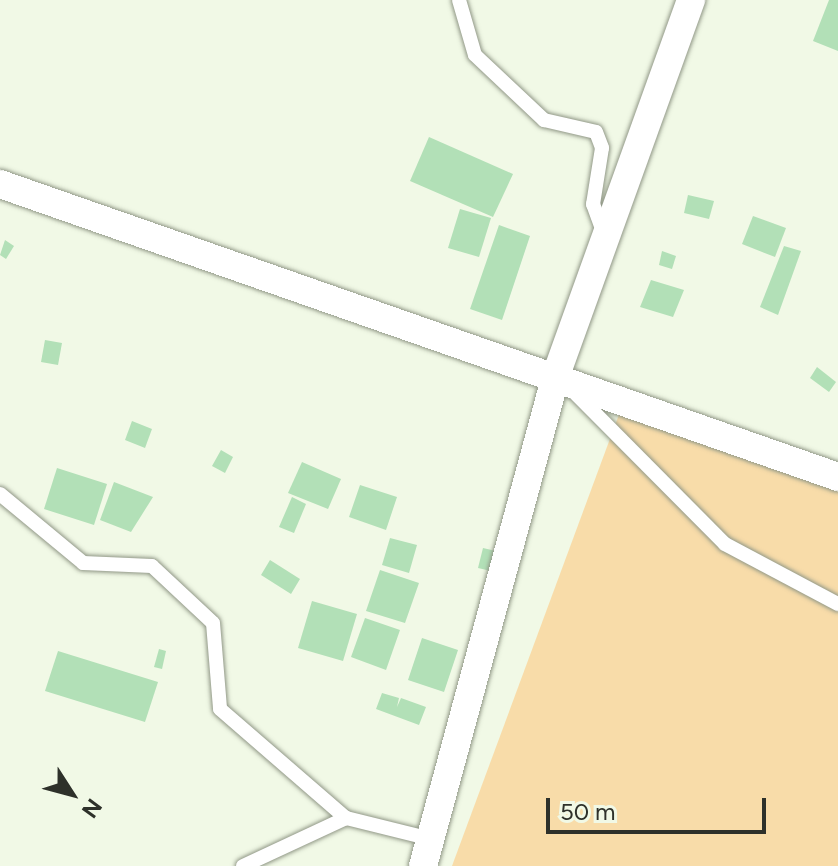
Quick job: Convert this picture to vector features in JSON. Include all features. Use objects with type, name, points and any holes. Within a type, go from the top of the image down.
[{"type":"street","points":[[427,852],[556,375],[691,0]]},
{"type":"street","points":[[0,184],[556,375],[618,404],[838,477]]},
{"type":"lane","points":[[459,0],[475,55],[544,120],[596,132],[602,148],[593,204],[605,239]]},
{"type":"lane","points":[[556,375],[725,544],[838,604]]},
{"type":"lane","points":[[0,494],[83,563],[152,566],[213,623],[220,709],[346,818],[427,852]]},
{"type":"lane","points":[[243,866],[346,818]]},
{"type":"shaded area","points":[[621,409],[838,469],[838,866],[452,866]]},
{"type":"building","points":[[829,0],[838,0],[838,51],[813,41]]},
{"type":"building","points":[[429,137],[513,174],[493,217],[410,181]]},
{"type":"building","points":[[688,195],[714,201],[709,219],[684,213]]},
{"type":"building","points":[[460,209],[491,218],[479,257],[448,248]]},
{"type":"building","points":[[753,216],[786,228],[775,257],[742,244]]},
{"type":"building","points":[[499,225],[530,236],[502,320],[470,309]]},
{"type":"building","points":[[5,240],[14,246],[6,259],[0,255]]},
{"type":"building","points":[[784,246],[801,251],[778,315],[760,307]]},
{"type":"building","points":[[662,251],[676,256],[672,269],[659,265]]},
{"type":"building","points":[[651,280],[684,290],[673,317],[640,307]]},
{"type":"building","points":[[45,340],[62,343],[58,365],[41,362]]},
{"type":"building","points":[[817,367],[836,382],[829,392],[810,378]]},
{"type":"building","points":[[132,421],[152,429],[145,448],[125,440]]},
{"type":"building","points":[[221,450],[233,457],[225,473],[212,466]]},
{"type":"building","points":[[302,462],[341,479],[328,509],[288,493]]},
{"type":"building","points":[[57,468],[107,484],[94,525],[44,509]]},
{"type":"building","points":[[114,482],[153,497],[131,532],[100,520]]},
{"type":"building","points":[[360,485],[397,497],[386,530],[349,517]]},
{"type":"building","points":[[292,497],[306,504],[294,533],[279,527]]},
{"type":"building","points":[[390,538],[417,545],[409,573],[382,565]]},
{"type":"building","points":[[483,548],[500,552],[495,572],[478,568]]},
{"type":"building","points":[[270,560],[300,579],[291,594],[261,575]]},
{"type":"building","points":[[380,570],[419,583],[405,623],[366,611]]},
{"type":"building","points":[[312,601],[357,614],[343,661],[298,648]]},
{"type":"building","points":[[365,618],[400,630],[386,670],[351,657]]},
{"type":"building","points":[[422,638],[458,650],[444,692],[408,680]]},
{"type":"building","points":[[159,649],[166,651],[162,669],[154,667]]},
{"type":"building","points":[[58,651],[158,682],[145,722],[45,691]]},
{"type":"building","points":[[382,693],[399,698],[397,707],[401,698],[426,707],[419,725],[376,709]]}]
